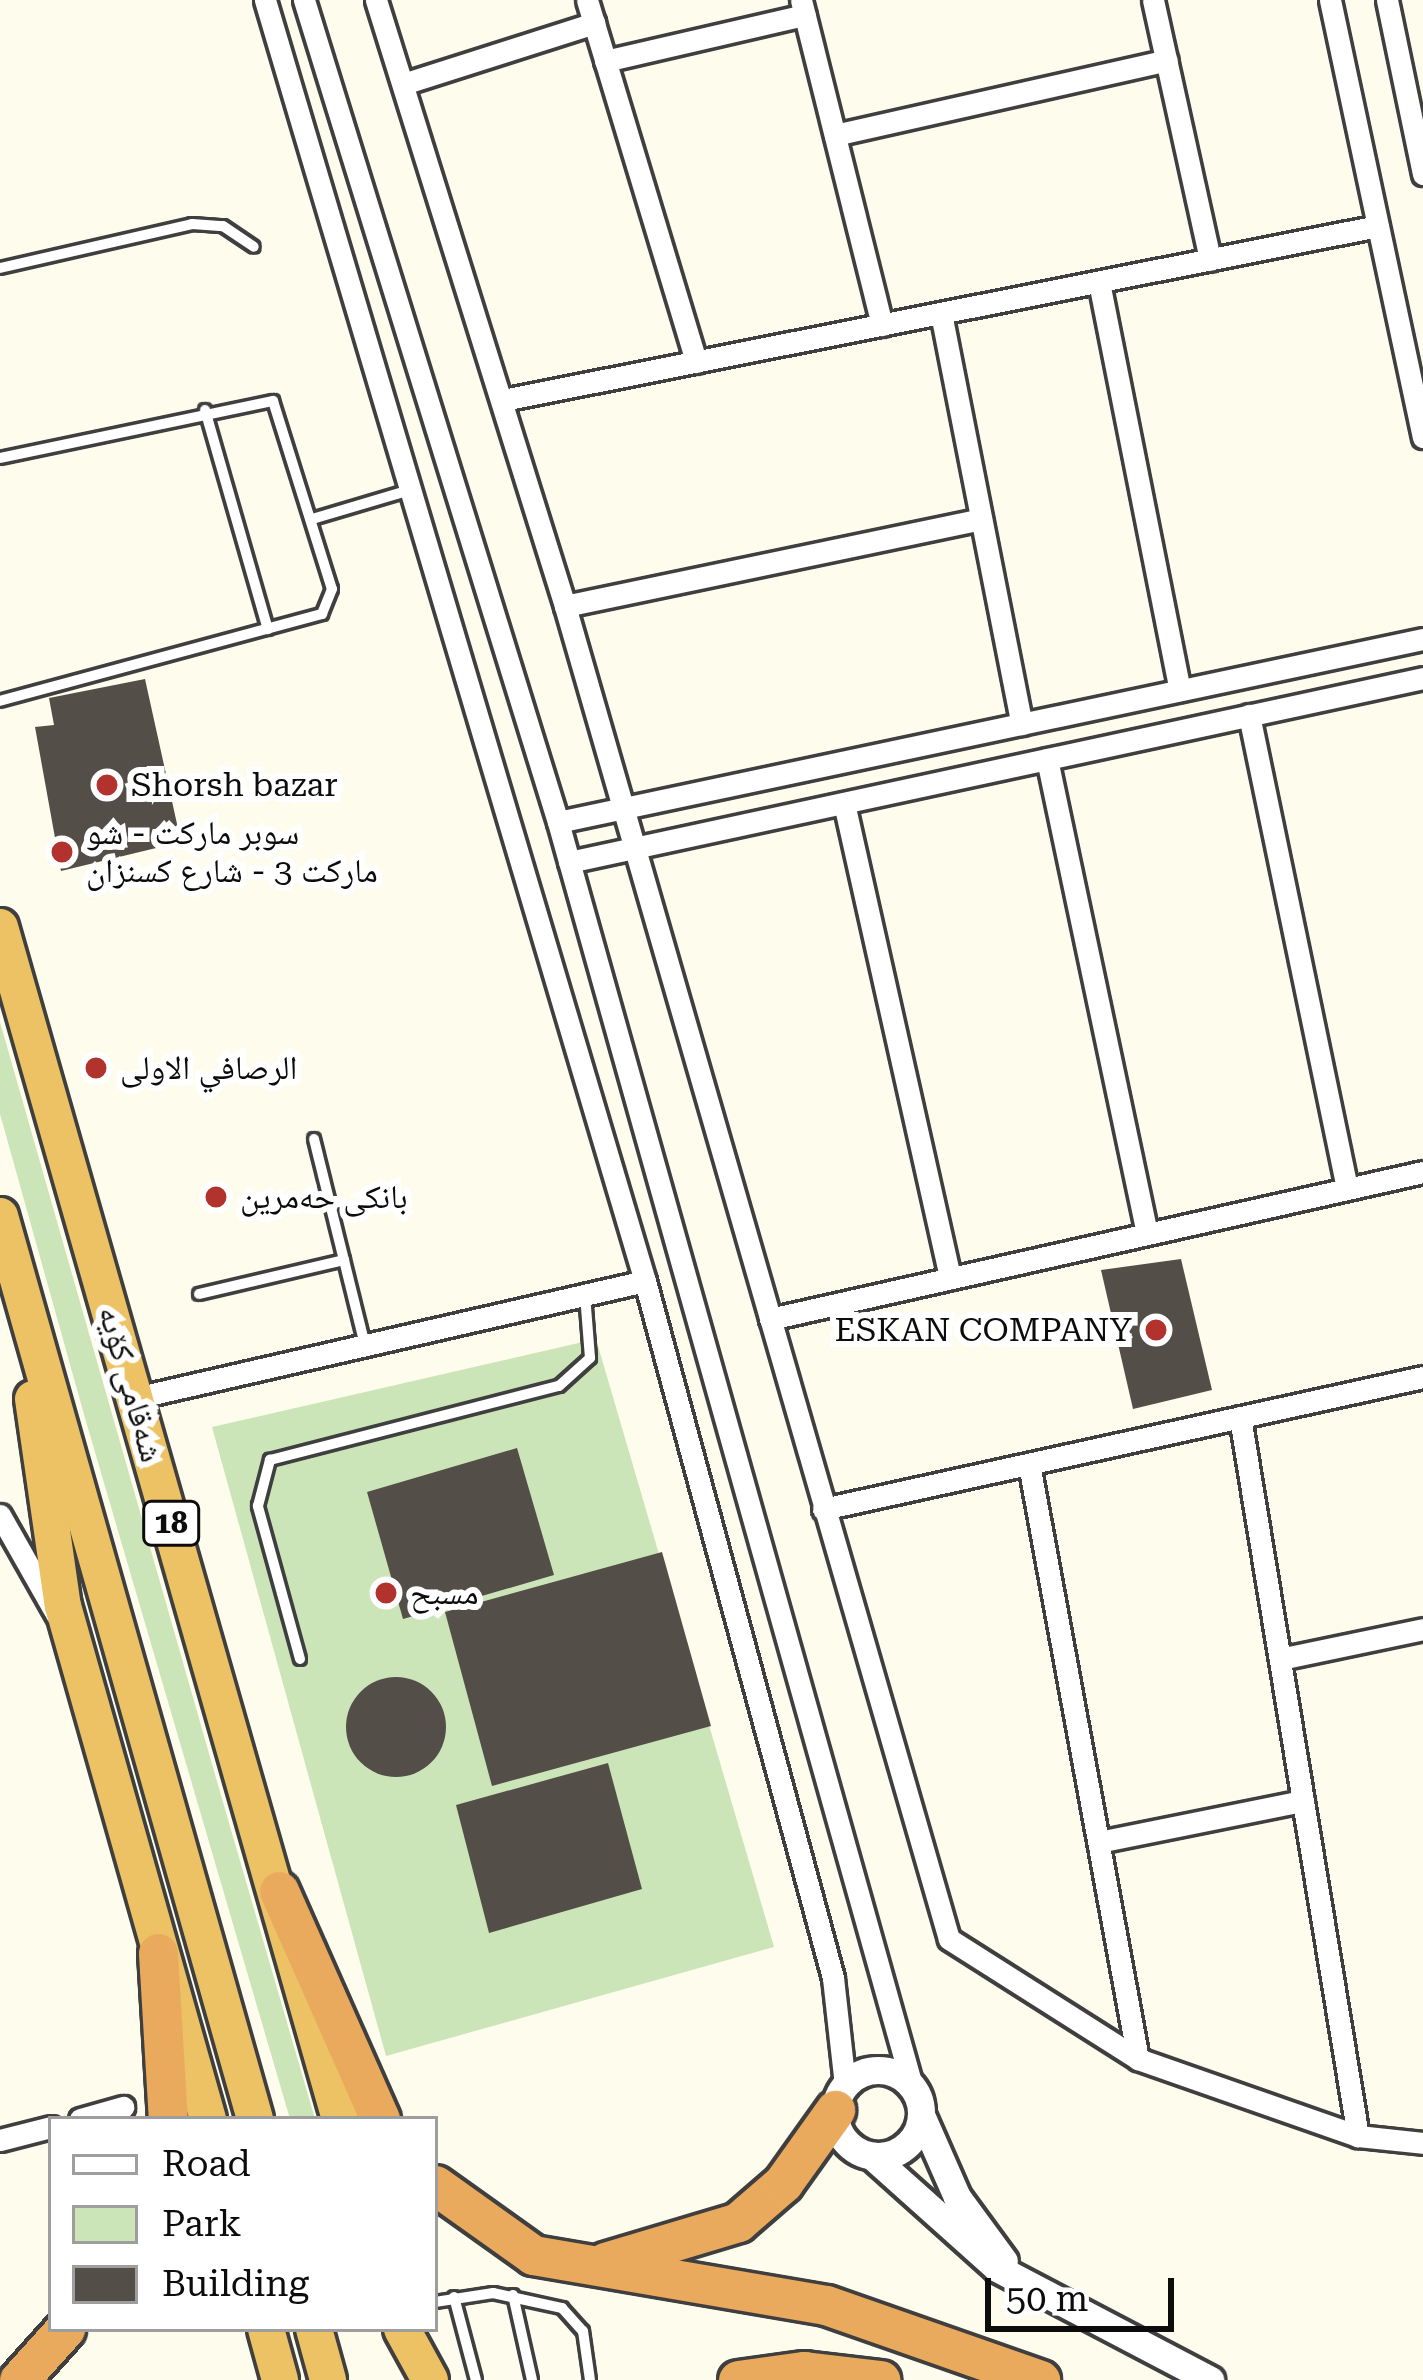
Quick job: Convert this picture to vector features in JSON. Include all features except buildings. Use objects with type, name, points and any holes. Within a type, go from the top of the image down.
[{"type":"highway","name":"شەقامی کۆیە","points":[[0,927],[279,1891],[339,2116]]},
{"type":"highway","name":"18","points":[[0,1216],[254,2116]]},
{"type":"highway","points":[[19,1282],[72,1641],[207,2116]]},
{"type":"highway","points":[[279,1891],[379,2116]]},
{"type":"highway","points":[[158,1953],[168,2116]]},
{"type":"highway","points":[[572,2268],[655,2254],[738,2222],[783,2183],[840,2097]]},
{"type":"highway","points":[[438,2187],[486,2227],[572,2268],[826,2305],[1040,2380]]},
{"type":"highway","points":[[19,2380],[62,2332]]},
{"type":"highway","points":[[267,2332],[280,2380]]},
{"type":"highway","points":[[315,2332],[328,2380]]},
{"type":"highway","points":[[400,2332],[410,2380]]},
{"type":"highway","points":[[401,2332],[430,2380]]},
{"type":"highway","points":[[738,2380],[804,2371],[880,2380]]},
{"type":"street","points":[[265,0],[645,1281],[829,1960],[840,2097],[849,2146],[873,2157],[946,2231],[1033,2288],[1210,2380]]},
{"type":"street","points":[[304,0],[558,821],[917,2102],[965,2210],[1033,2288]]},
{"type":"street","points":[[376,0],[565,606],[949,1939],[1138,2059],[1358,2136],[1423,2143]]},
{"type":"street","points":[[587,0],[696,362]]},
{"type":"street","points":[[1154,0],[1210,260]]},
{"type":"street","points":[[1330,0],[1423,437]]},
{"type":"street","points":[[1387,0],[1415,99],[1423,174]]},
{"type":"street","points":[[605,61],[803,7],[882,325]]},
{"type":"street","points":[[403,83],[594,23]]},
{"type":"street","points":[[835,135],[1166,60]]},
{"type":"street","points":[[503,400],[1378,226]]},
{"type":"street","points":[[1099,282],[1180,690]]},
{"type":"street","points":[[941,313],[1022,724]]},
{"type":"street","points":[[565,606],[981,519]]},
{"type":"street","points":[[558,821],[1423,639]]},
{"type":"street","points":[[569,862],[1423,678]]},
{"type":"street","points":[[1249,715],[1347,1187]]},
{"type":"street","points":[[1047,759],[1147,1233]]},
{"type":"street","points":[[844,802],[950,1278]]},
{"type":"street","points":[[770,1319],[1423,1172]]},
{"type":"street","points":[[135,1398],[645,1281]]},
{"type":"street","points":[[823,1509],[1423,1377]]},
{"type":"street","points":[[1240,1417],[1358,2136]]},
{"type":"street","points":[[1029,1463],[1138,2059]]},
{"type":"street","points":[[0,1516],[72,1641]]},
{"type":"street","points":[[1280,1659],[1423,1629]]},
{"type":"street","points":[[1099,1842],[1304,1801]]},
{"type":"street","points":[[840,2097],[886,2070],[917,2102]]},
{"type":"street","points":[[873,2157],[900,2151],[917,2102]]},
{"type":"street","points":[[92,2116],[123,2108]]},
{"type":"street","points":[[0,2140],[48,2128]]},
{"type":"lane","points":[[0,268],[192,224],[223,226],[254,247]]},
{"type":"lane","points":[[0,458],[205,410],[273,401],[312,519],[331,601],[322,614],[0,701]]},
{"type":"lane","points":[[205,410],[268,629]]},
{"type":"lane","points":[[312,519],[410,490]]},
{"type":"lane","points":[[314,1139],[365,1345]]},
{"type":"lane","points":[[199,1294],[344,1260]]},
{"type":"lane","points":[[300,1659],[258,1506],[270,1460],[559,1386],[590,1358],[585,1295]]},
{"type":"lane","points":[[513,2295],[532,2380]]},
{"type":"lane","points":[[438,2301],[513,2295],[575,2317],[590,2380]]},
{"type":"lane","points":[[454,2297],[476,2380]]},
{"type":"green space","points":[[0,1022],[314,2116],[289,2116],[0,1114]]},
{"type":"green space","points":[[596,1339],[774,1947],[386,2056],[212,1427]]},
{"type":"place","name":"Shorsh bazar","points":[[107,785]]},
{"type":"place","name":"سوبر ماركت - شو ماركت 3 - شارع كسنزان","points":[[62,852]]},
{"type":"place","name":"الرصافي الاولى","points":[[96,1068]]},
{"type":"place","name":"بانكی حه‌مرین","points":[[216,1197]]},
{"type":"place","name":"ESKAN COMPANY","points":[[1156,1330]]},
{"type":"place","name":"مسبح","points":[[386,1593]]}]
